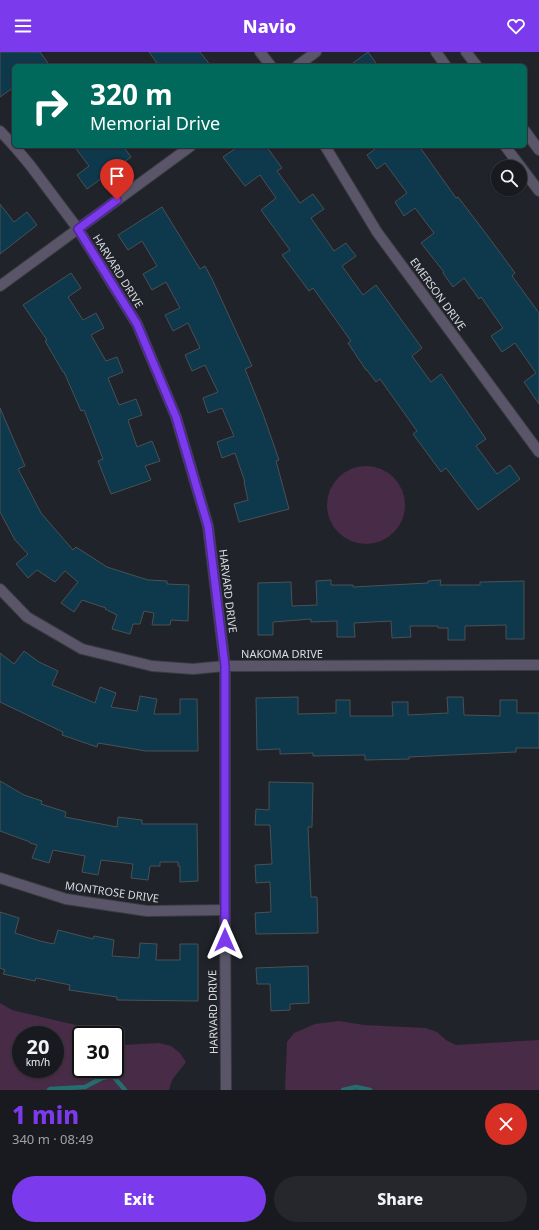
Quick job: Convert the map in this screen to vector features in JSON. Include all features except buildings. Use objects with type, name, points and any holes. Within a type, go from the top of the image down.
[{"type":"street","points":[[260,52],[269,64]]},
{"type":"street","points":[[300,64],[316,52]]},
{"type":"street","points":[[436,52],[445,64]]},
{"type":"street","points":[[466,52],[475,64]]},
{"type":"street","name":"HARVARD DRIVE","points":[[0,131],[12,144]]},
{"type":"street","points":[[527,134],[539,150]]},
{"type":"street","name":"HARVARD DRIVE","points":[[16,148],[78,229],[137,324],[176,417],[208,526],[225,666],[224,910],[226,1090]]},
{"type":"street","points":[[0,286],[188,148]]},
{"type":"street","name":"EMERSON DRIVE","points":[[326,148],[377,232],[539,452]]},
{"type":"street","points":[[507,148],[539,191]]},
{"type":"street","name":"NAKOMA DRIVE","points":[[0,589],[27,617],[82,649],[152,666],[193,669],[225,666],[539,666]]},
{"type":"street","name":"MONTROSE DRIVE","points":[[0,878],[66,899],[147,911],[224,910]]},
{"type":"shaded area","points":[[366,466],[381,469],[394,477],[402,490],[405,505],[402,520],[394,533],[381,541],[366,544],[351,541],[338,533],[330,520],[327,505],[330,490],[338,477],[351,469]]},
{"type":"shaded area","points":[[0,1003],[12,1010],[80,1026],[72,1026],[72,1078],[124,1078],[124,1045],[159,1043],[171,1046],[180,1053],[186,1062],[172,1080],[169,1090],[0,1090]]},
{"type":"shaded area","points":[[339,1021],[364,1025],[426,1028],[437,1032],[446,1040],[456,1045],[539,1040],[539,1090],[285,1090],[287,1042],[294,1033],[315,1024]]},
{"type":"waterway","points":[[49,1090],[85,1087],[102,1078],[113,1076],[125,1090]]},
{"type":"waterway","points":[[343,1090],[356,1087],[370,1090]]},
{"type":"route","points":[[117,200],[78,229],[137,324],[176,417],[208,526],[225,666],[225,940]]}]
